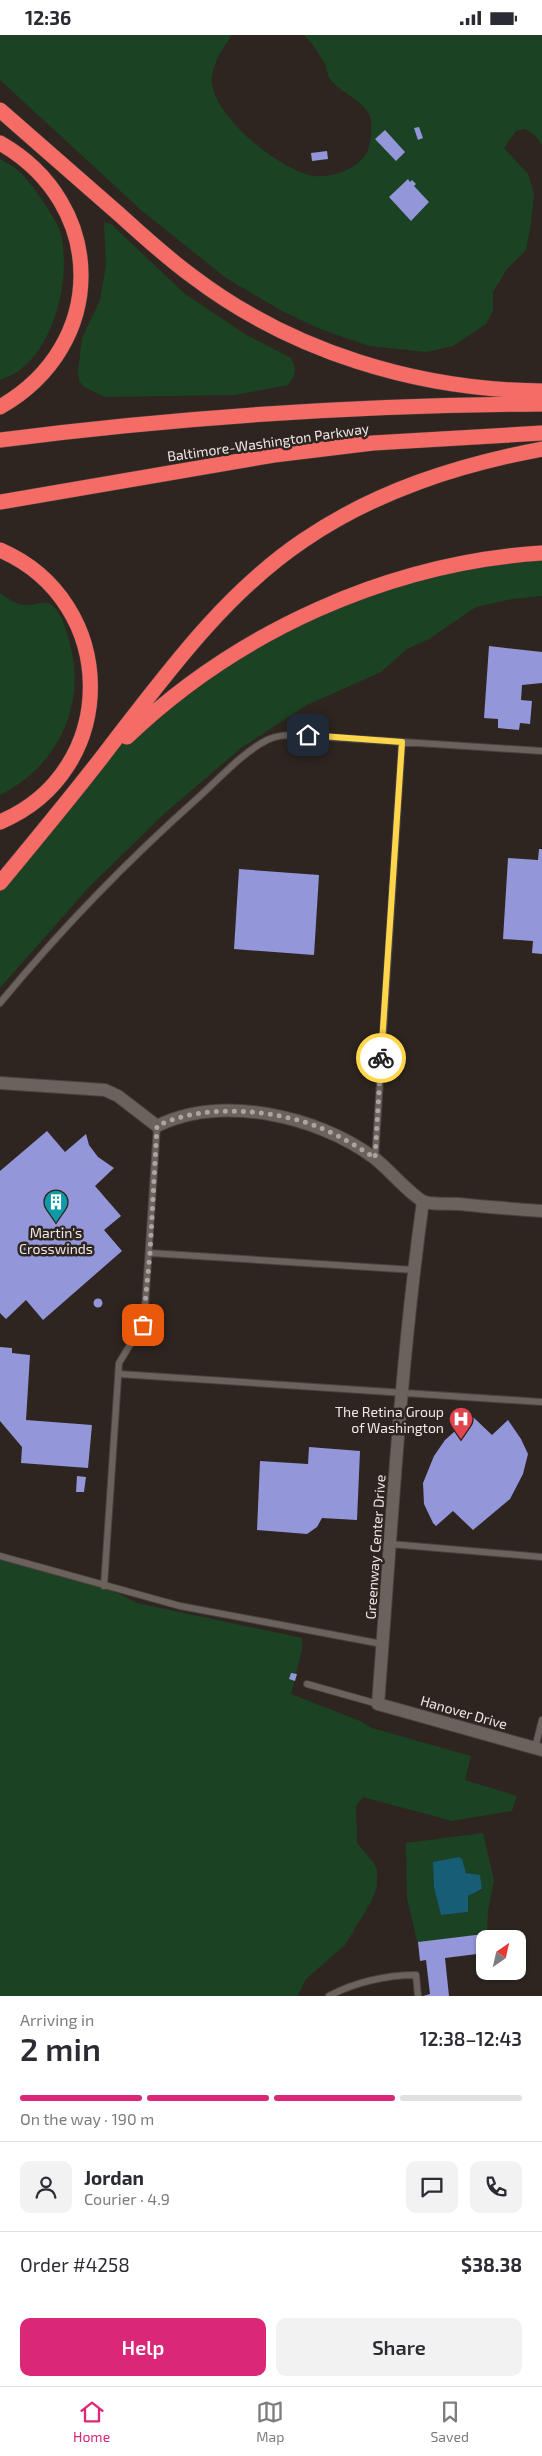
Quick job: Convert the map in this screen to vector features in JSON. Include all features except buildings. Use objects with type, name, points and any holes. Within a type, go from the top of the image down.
[{"type":"highway","points":[[0,110],[192,277],[262,321],[343,357],[389,371],[445,384],[498,391],[542,391]]},
{"type":"highway","points":[[0,143],[28,162],[55,190],[73,227],[81,263],[78,303],[65,341],[54,360],[40,376],[0,407]]},
{"type":"highway","name":"Baltimore-Washington Parkway","points":[[0,440],[150,424],[279,414],[401,407],[542,404]]},
{"type":"highway","name":"Baltimore-Washington Parkway","points":[[0,502],[274,455],[373,443],[542,433]]},
{"type":"highway","points":[[0,883],[90,773],[152,692],[226,606],[276,561],[304,540],[384,495],[442,473],[500,457],[542,449]]},
{"type":"highway","points":[[0,550],[25,563],[49,583],[69,608],[83,637],[89,657],[91,692],[84,731],[61,774],[35,802],[15,816],[0,822]]},
{"type":"highway","points":[[90,773],[161,704],[210,669],[281,627],[373,588],[423,573],[479,561],[542,553]]},
{"type":"street","points":[[0,1083],[104,1090],[118,1096],[157,1126],[173,1119],[194,1114],[234,1111],[294,1119],[321,1128],[375,1158],[423,1201],[542,1211]]},
{"type":"street","name":"Greenway Center Drive","points":[[378,1704],[402,1392],[423,1201]]},
{"type":"street","name":"Hanover Drive","points":[[378,1704],[538,1749]]},
{"type":"lane","points":[[0,1003],[57,936],[98,893],[190,805],[257,746],[276,737],[297,735],[542,751]]},
{"type":"lane","points":[[375,1158],[402,742]]},
{"type":"lane","points":[[104,1586],[119,1363],[144,1322],[157,1126]]},
{"type":"lane","points":[[150,1253],[414,1271]]},
{"type":"lane","points":[[119,1373],[542,1402]]},
{"type":"lane","points":[[390,1544],[542,1557]]},
{"type":"lane","points":[[0,1556],[180,1606],[382,1644]]},
{"type":"lane","points":[[307,1684],[378,1704]]},
{"type":"lane","points":[[538,1749],[542,1720]]},
{"type":"lane","points":[[329,1996],[368,1982],[400,1975],[416,1975],[418,1996]]},
{"type":"green space","points":[[0,35],[232,35],[218,58],[212,78],[216,98],[224,112],[250,139],[280,161],[295,170],[309,175],[325,176],[351,168],[364,157],[369,147],[371,120],[364,107],[339,88],[328,76],[322,58],[304,35],[542,35],[542,145],[535,135],[525,129],[516,131],[504,148],[528,174],[534,193],[526,250],[507,269],[493,292],[493,311],[486,324],[453,346],[426,352],[369,346],[320,329],[282,311],[226,278],[141,210],[0,80]]},
{"type":"green space","points":[[0,159],[22,174],[44,203],[59,228],[64,253],[60,297],[54,319],[45,340],[33,357],[18,371],[0,380]]},
{"type":"green space","points":[[104,222],[111,224],[185,294],[245,334],[291,358],[295,367],[294,376],[288,385],[235,395],[105,397],[84,387],[79,381],[78,372],[82,338],[100,300],[106,265]]},
{"type":"green space","points":[[516,556],[542,561],[542,596],[512,599],[476,607],[429,639],[407,649],[381,672],[307,705],[241,748],[165,813],[88,888],[0,988],[0,883],[90,773],[161,704],[202,674],[373,588]]},
{"type":"green space","points":[[0,593],[11,601],[21,604],[46,603],[53,606],[62,619],[70,645],[74,668],[74,690],[70,712],[62,732],[51,751],[37,769],[20,783],[0,795]]},
{"type":"green space","points":[[0,1556],[104,1586],[137,1603],[302,1638],[302,1649],[291,1694],[360,1721],[372,1728],[471,1756],[465,1780],[517,1796],[512,1811],[452,1821],[363,1797],[356,1806],[357,1843],[373,1862],[377,1870],[377,1886],[371,1902],[345,1945],[306,1979],[298,1996],[0,1996]]},
{"type":"green space","points":[[483,1833],[494,1880],[488,1911],[487,1930],[476,1930],[476,1937],[418,1945],[407,1898],[406,1843]],"holes":[[[462,1859],[465,1872],[480,1876],[482,1890],[468,1896],[468,1912],[441,1915],[434,1888],[433,1862]]]},
{"type":"water","points":[[459,1857],[462,1859],[466,1873],[480,1875],[482,1889],[468,1896],[468,1912],[441,1915],[434,1888],[433,1862]]},
{"type":"way so far","points":[[143,1325],[155,1184],[157,1126],[173,1119],[194,1114],[234,1111],[254,1113],[294,1119],[321,1128],[337,1135],[375,1158],[381,1058]]},
{"type":"place","name":"Martin's Crosswinds","points":[[56,1223]]},
{"type":"place","name":"The Retina Group of Washington","points":[[461,1440]]},
{"type":"route","points":[[308,735],[402,742],[381,1058]]}]
